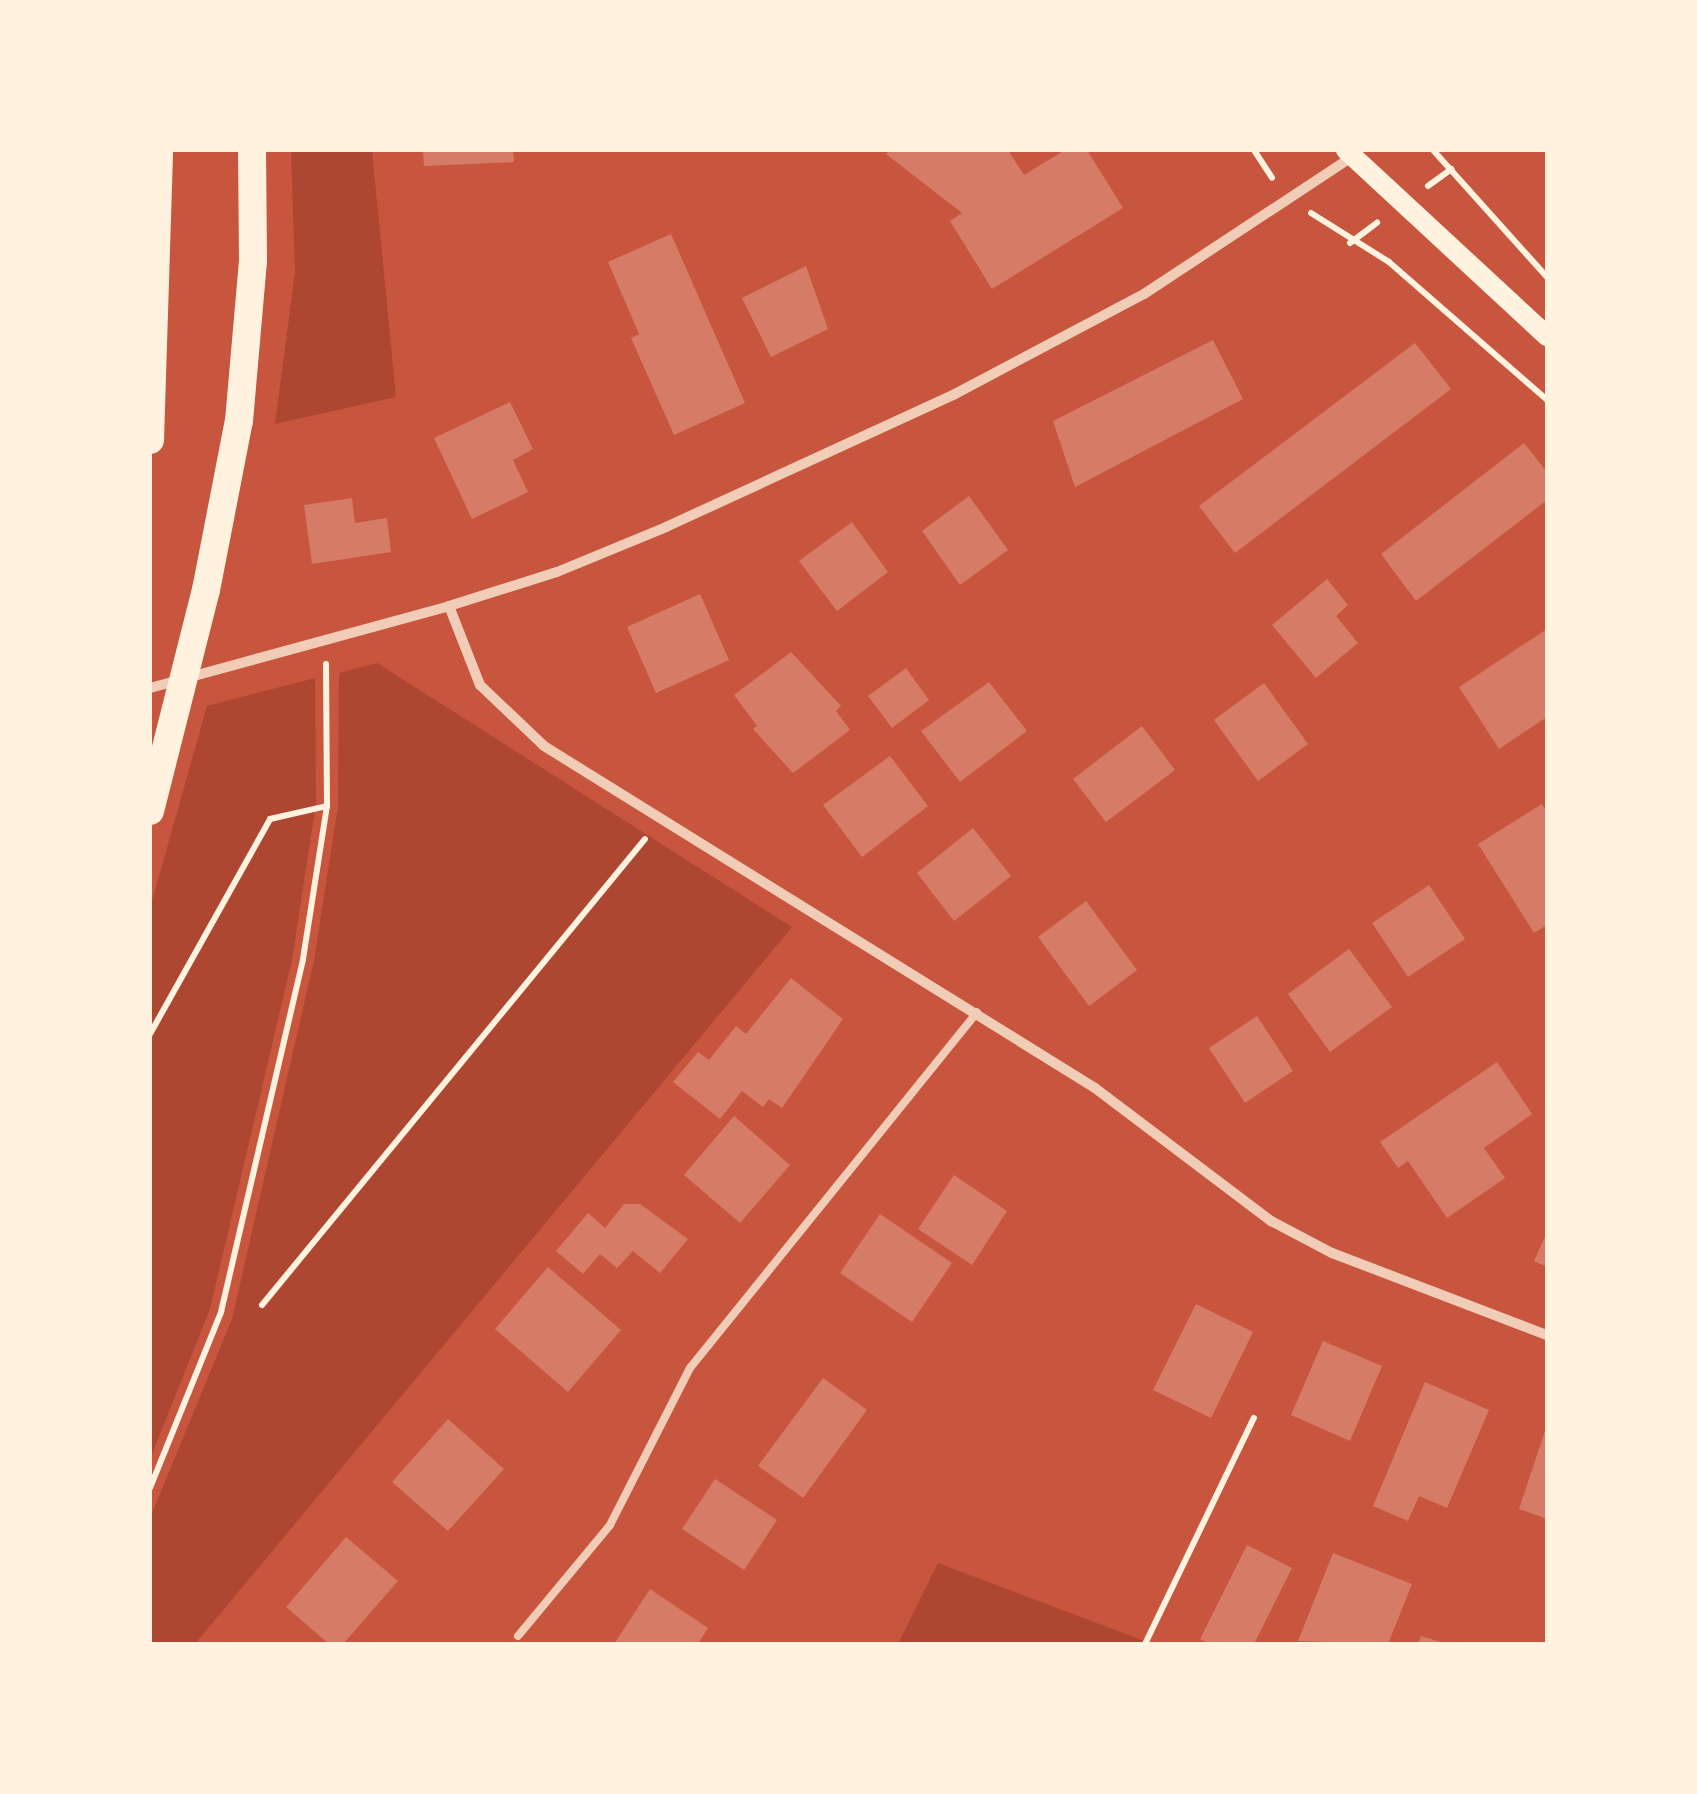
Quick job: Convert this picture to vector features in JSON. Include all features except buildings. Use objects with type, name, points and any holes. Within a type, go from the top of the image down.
[{"type":"highway","points":[[150,440],[159,150]]},
{"type":"highway","points":[[150,811],[206,590],[239,420],[253,261],[252,150]]},
{"type":"main road","points":[[1353,152],[1547,336]]},
{"type":"street","points":[[150,688],[449,606],[630,542],[955,394],[1144,294],[1295,198],[1353,152]]},
{"type":"street","points":[[449,606],[480,686],[544,746],[1095,1088],[1272,1221],[1332,1253],[1547,1334]]},
{"type":"lane","points":[[518,1636],[610,1525],[690,1368],[977,1012]]},
{"type":"path","points":[[1254,150],[1262,169],[1295,198],[1350,243],[1389,262],[1547,400]]},
{"type":"path","points":[[1433,150],[1547,276]]},
{"type":"path","points":[[150,1488],[221,1312],[303,959],[327,806],[326,638]]},
{"type":"path","points":[[150,1034],[270,820],[327,806]]},
{"type":"path","points":[[262,1305],[662,819]]},
{"type":"path","points":[[1145,1644],[1254,1418]]},
{"type":"shaded area","points":[[291,150],[372,150],[396,397],[275,424],[295,272]]},
{"type":"shaded area","points":[[377,663],[792,927],[195,1644],[150,1644],[150,1518],[232,1319],[314,960],[338,806],[339,673]]},
{"type":"shaded area","points":[[315,678],[316,803],[292,960],[210,1309],[150,1459],[150,908],[207,706]]},
{"type":"shaded area","points":[[938,1563],[1152,1644],[898,1644]]}]
